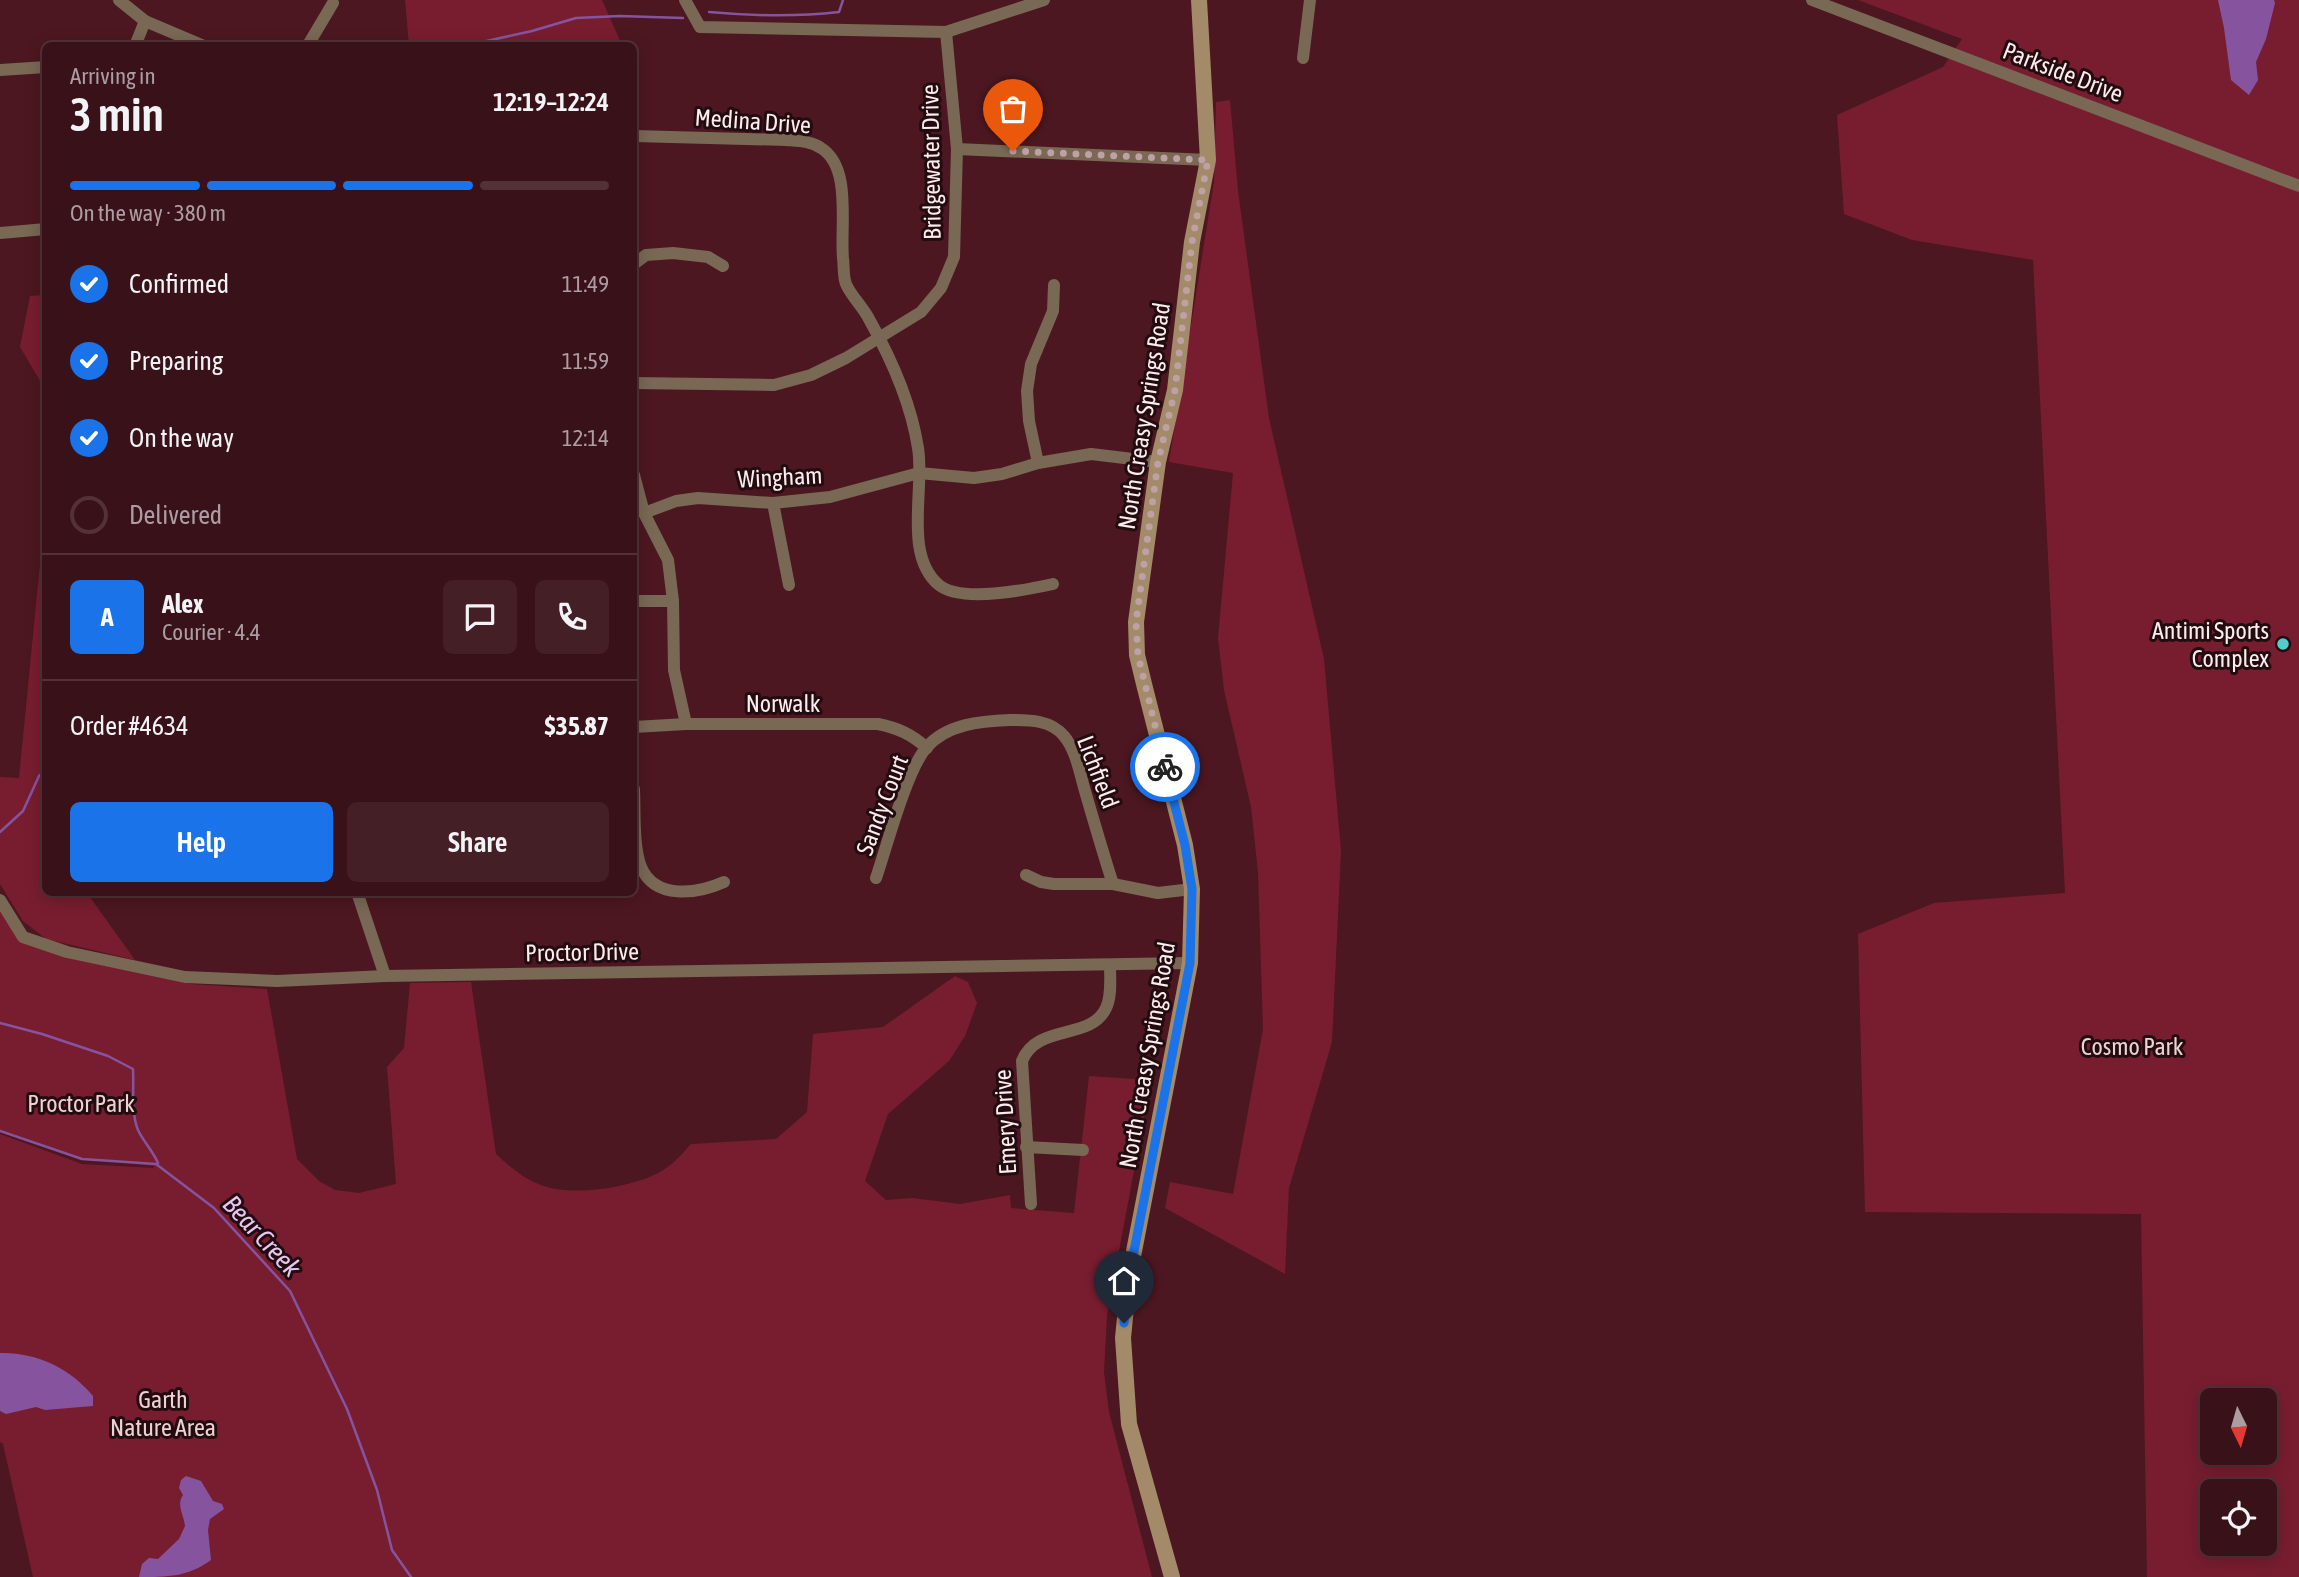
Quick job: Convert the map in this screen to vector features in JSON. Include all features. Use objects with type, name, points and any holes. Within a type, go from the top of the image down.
[{"type":"street","points":[[119,0],[145,21],[195,42]]},
{"type":"street","points":[[685,0],[700,27],[946,32],[1044,0]]},
{"type":"street","name":"North Creasy Springs Road","points":[[1172,1577],[1129,1424],[1122,1338],[1129,1277],[1190,963],[1192,889],[1185,845],[1138,655],[1136,622],[1158,462],[1175,390],[1192,242],[1208,160],[1199,0]]},
{"type":"street","points":[[1303,58],[1310,0]]},
{"type":"street","name":"Parkside Drive","points":[[1812,0],[2299,186]]},
{"type":"street","points":[[310,42],[333,3]]},
{"type":"street","points":[[137,42],[145,21]]},
{"type":"street","name":"Bridgewater Drive","points":[[637,383],[774,385],[811,375],[880,338],[921,312],[941,288],[954,257],[957,149],[946,32]]},
{"type":"street","points":[[0,71],[42,67]]},
{"type":"street","name":"Medina Drive","points":[[637,136],[806,142],[819,146],[834,160],[840,174],[845,284],[880,338]]},
{"type":"street","points":[[957,149],[1208,160]]},
{"type":"street","points":[[0,233],[42,229]]},
{"type":"street","points":[[637,262],[646,255],[673,253],[708,257],[723,266]]},
{"type":"street","points":[[1038,463],[1027,391],[1031,364],[1053,311],[1054,285]]},
{"type":"street","points":[[880,338],[912,418],[919,450],[921,560],[928,573],[940,586],[955,593],[1013,593],[1053,584]]},
{"type":"street","name":"Wingham","points":[[644,513],[676,501],[698,498],[773,503],[830,497],[919,474],[974,478],[1091,454],[1158,462]]},
{"type":"street","points":[[637,486],[644,513],[668,560],[673,601],[674,670],[685,724]]},
{"type":"street","points":[[773,503],[789,585]]},
{"type":"street","points":[[637,601],[673,601]]},
{"type":"street","name":"Lichfield","points":[[927,748],[950,731],[975,723],[1034,720],[1052,725],[1066,737],[1077,763],[1113,884]]},
{"type":"street","name":"Norwalk","points":[[637,727],[685,724],[878,724],[895,727],[910,734],[927,748]]},
{"type":"street","name":"Sandy Court","points":[[876,878],[912,776],[927,748]]},
{"type":"street","points":[[637,829],[640,864],[648,878],[673,891],[704,891],[724,882]]},
{"type":"street","points":[[1026,875],[1041,883],[1113,884],[1158,893],[1192,889]]},
{"type":"street","points":[[358,896],[385,976]]},
{"type":"street","name":"Proctor Drive","points":[[0,900],[23,937],[67,952],[185,977],[277,981],[385,976],[1190,963]]},
{"type":"street","name":"Emery Drive","points":[[1031,1204],[1021,1073],[1025,1052],[1032,1044],[1092,1023],[1101,1016],[1109,1000],[1110,965]]},
{"type":"street","points":[[1026,1147],[1083,1150]]},
{"type":"green space","points":[[405,0],[602,0],[621,42],[409,42]]},
{"type":"green space","name":"Cosmo Park","points":[[1858,0],[2299,0],[2299,1577],[2147,1577],[2141,1214],[1865,1212],[1858,934],[1934,903],[2065,893],[2033,260],[1912,240],[1844,214],[1837,115],[1943,67],[1962,39]]},
{"type":"green space","points":[[1230,100],[1238,191],[1269,418],[1324,659],[1341,851],[1332,1042],[1289,1188],[1285,1274],[1165,1208],[1170,1182],[1233,1194],[1263,1029],[1258,872],[1251,807],[1224,690],[1218,638],[1233,473],[1169,462],[1214,182],[1216,102]]},
{"type":"green space","points":[[42,295],[42,388],[20,347],[30,296]]},
{"type":"green space","points":[[42,544],[42,896],[89,896],[135,960],[46,939],[23,921],[0,884],[0,777],[19,778]]},
{"type":"green space","points":[[0,907],[23,937],[63,955],[191,984],[267,989],[297,1159],[319,1181],[335,1190],[359,1193],[396,1184],[387,1067],[404,1048],[410,983],[471,982],[496,1154],[511,1168],[553,1189],[600,1189],[632,1183],[663,1170],[691,1144],[776,1139],[807,1112],[813,1034],[883,1027],[955,976],[968,982],[977,1003],[965,1036],[949,1061],[888,1114],[865,1181],[886,1200],[912,1198],[960,1204],[1010,1195],[1011,1208],[1074,1213],[1089,1076],[1151,1080],[1107,1315],[1104,1372],[1109,1412],[1152,1577],[33,1577],[3,1444],[0,1442],[0,1134],[82,1164],[154,1166],[82,1159],[0,1131]]},
{"type":"shaded area","points":[[2218,0],[2274,0],[2275,3],[2266,39],[2256,62],[2258,80],[2249,95],[2231,80]]},
{"type":"shaded area","points":[[0,1353],[26,1355],[63,1370],[93,1396],[93,1406],[45,1410],[36,1407],[6,1414],[0,1411]]},
{"type":"shaded area","points":[[186,1476],[201,1481],[213,1501],[222,1504],[224,1509],[210,1519],[208,1530],[211,1560],[185,1573],[139,1577],[142,1564],[149,1558],[158,1559],[179,1539],[185,1526],[180,1506],[183,1495],[179,1488],[181,1480]]},
{"type":"waterway","points":[[709,12],[823,14],[839,12],[843,0]]},
{"type":"waterway","points":[[482,42],[576,18],[683,18]]},
{"type":"waterway","points":[[0,832],[23,811],[42,773]]},
{"type":"waterway","points":[[0,1023],[108,1056],[133,1069],[136,1123],[158,1163]]},
{"type":"waterway","name":"Bear Creek","points":[[0,1131],[82,1159],[156,1164],[214,1208],[290,1291],[347,1409],[377,1490],[392,1550],[411,1577]]},
{"type":"way so far","points":[[1013,151],[1208,160],[1192,242],[1175,390],[1158,462],[1136,622],[1138,655],[1165,767]]},
{"type":"place","name":"Antimi Sports Complex","points":[[2283,644]]},
{"type":"route","points":[[1124,1323],[1129,1277],[1190,963],[1192,889],[1185,845],[1165,767]]},
{"type":"park label","name":"Proctor Park","points":[[81,1103]]},
{"type":"park label","name":"Garth Nature Area","points":[[163,1413]]}]
